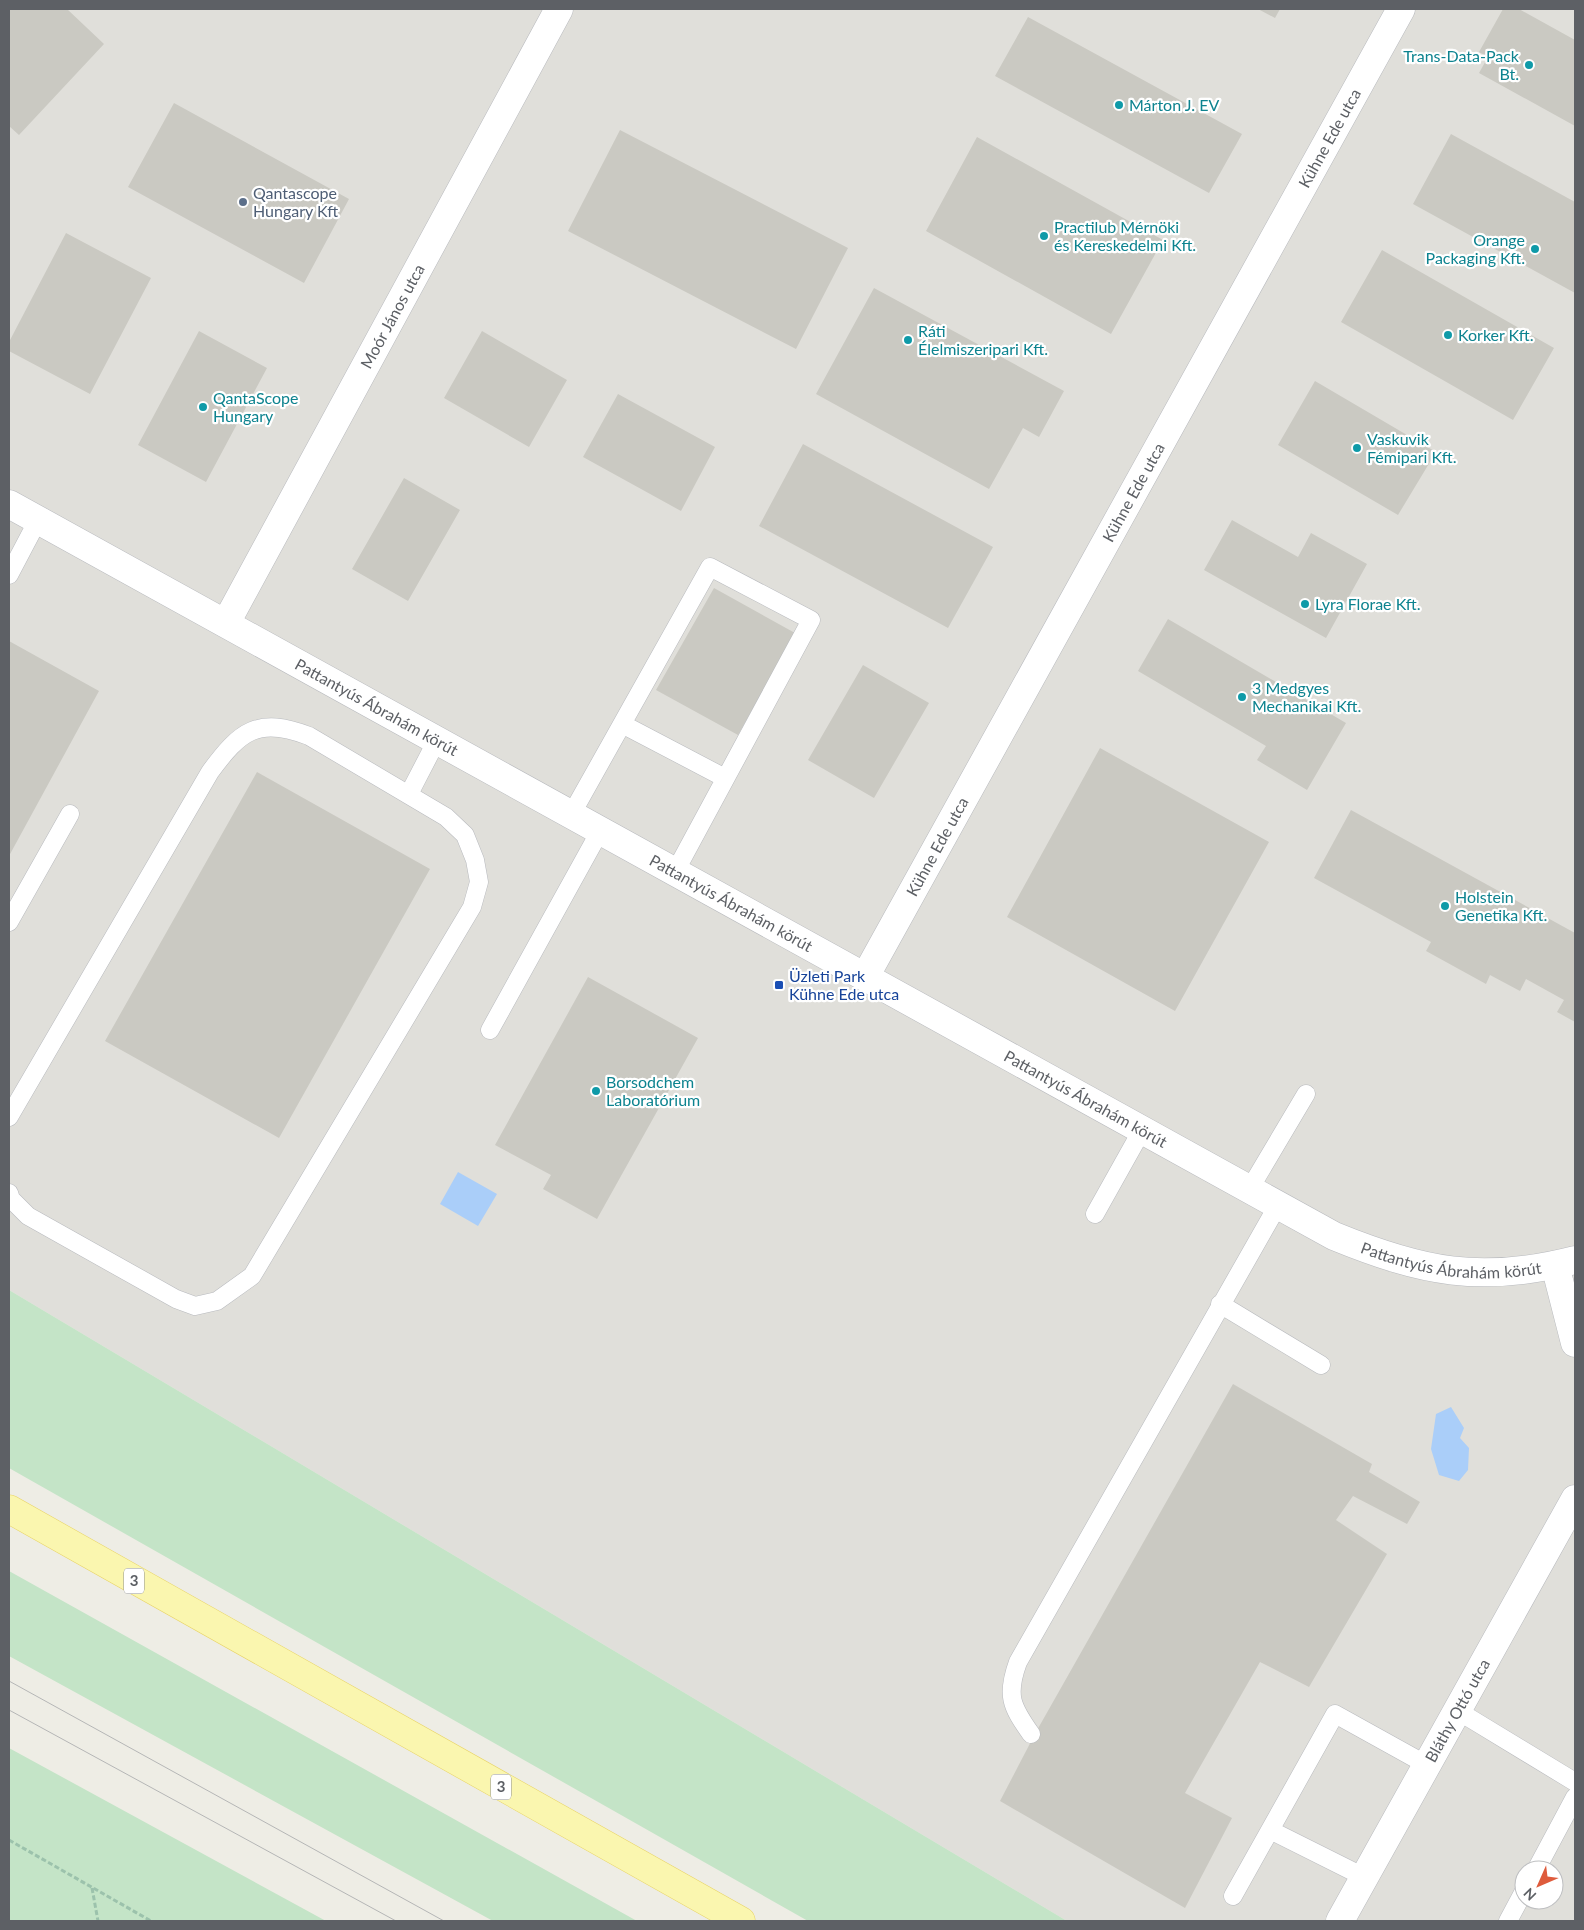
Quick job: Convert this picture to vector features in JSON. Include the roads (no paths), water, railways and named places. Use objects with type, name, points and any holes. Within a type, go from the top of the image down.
[{"type":"main road","name":"3","points":[[9,1509],[741,1921]]},
{"type":"street","name":"Moór János utca","points":[[226,624],[559,9]]},
{"type":"street","name":"Kühne Ede utca","points":[[865,977],[1401,9]]},
{"type":"street","name":"Pattantyús Ábrahám körút","points":[[9,504],[1334,1236],[1365,1248],[1425,1266],[1454,1272],[1488,1274],[1519,1272],[1565,1262]]},
{"type":"street","points":[[1565,1262],[1575,1343]]},
{"type":"street","name":"Bláthy Ottó utca","points":[[1340,1921],[1575,1498]]},
{"type":"lane","points":[[9,575],[38,520]]},
{"type":"lane","points":[[571,815],[710,567],[811,620],[675,872]]},
{"type":"lane","points":[[622,724],[725,778]]},
{"type":"lane","points":[[9,1117],[210,772],[241,735],[264,728],[285,727],[309,736],[446,817],[464,835],[475,860],[479,882],[472,906],[252,1276],[217,1301],[195,1306],[176,1299],[28,1216],[12,1199],[9,1193]]},
{"type":"lane","points":[[409,794],[437,740]]},
{"type":"lane","points":[[9,922],[70,814]]},
{"type":"lane","points":[[490,1030],[600,831]]},
{"type":"lane","points":[[1249,1190],[1306,1094]]},
{"type":"lane","points":[[1095,1214],[1142,1130]]},
{"type":"lane","points":[[1031,1734],[1013,1704],[1010,1684],[1018,1662],[1278,1205]]},
{"type":"lane","points":[[1220,1304],[1321,1365]]},
{"type":"lane","points":[[1458,1711],[1575,1782]]},
{"type":"lane","points":[[1233,1896],[1335,1714],[1427,1765]]},
{"type":"lane","points":[[1541,1860],[1575,1798]]},
{"type":"lane","points":[[1270,1830],[1364,1877]]},
{"type":"lane","points":[[1508,1921],[1514,1910]]},
{"type":"water","points":[[458,1172],[497,1194],[478,1226],[440,1204]]},
{"type":"water","points":[[1451,1407],[1464,1428],[1460,1438],[1469,1448],[1468,1470],[1459,1481],[1439,1475],[1431,1449],[1436,1414]]},
{"type":"tram line","points":[[9,1681],[444,1921]]},
{"type":"tram line","points":[[9,1710],[396,1921]]},
{"type":"place","name":"Trans-Data-Pack Bt.","points":[[1529,65]]},
{"type":"place","name":"Márton J. EV","points":[[1119,105]]},
{"type":"place","name":"Qantascope Hungary Kft","points":[[243,202]]},
{"type":"place","name":"Practilub Mérnöki és Kereskedelmi Kft.","points":[[1044,236]]},
{"type":"place","name":"Orange Packaging Kft.","points":[[1535,249]]},
{"type":"place","name":"Korker Kft.","points":[[1448,335]]},
{"type":"place","name":"Ráti Élelmiszeripari Kft.","points":[[908,340]]},
{"type":"place","name":"QantaScope Hungary","points":[[203,407]]},
{"type":"place","name":"Vaskuvik Fémipari Kft.","points":[[1357,448]]},
{"type":"place","name":"Lyra Florae Kft.","points":[[1305,604]]},
{"type":"place","name":"3 Medgyes Mechanikai Kft.","points":[[1242,697]]},
{"type":"place","name":"Holstein Genetika Kft.","points":[[1445,906]]},
{"type":"place","name":"Üzleti Park Kühne Ede utca","points":[[779,985]]},
{"type":"place","name":"Borsodchem Laboratórium","points":[[596,1091]]}]
